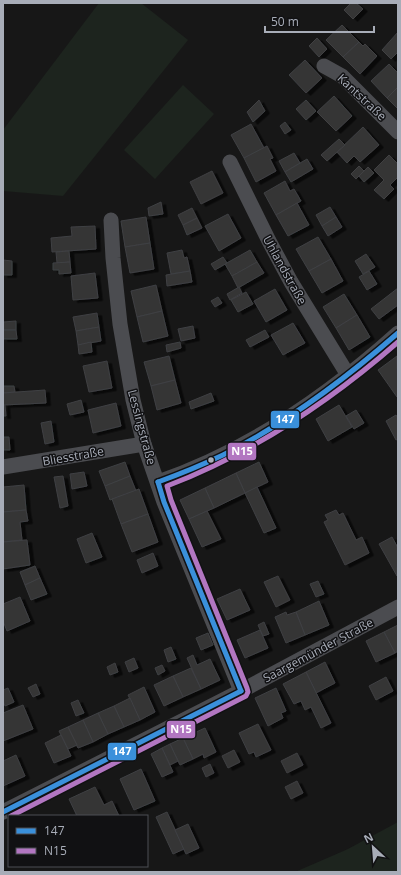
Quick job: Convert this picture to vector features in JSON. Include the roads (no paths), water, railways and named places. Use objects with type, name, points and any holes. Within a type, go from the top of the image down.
[{"type":"street","name":"Kantstraße","points":[[324,66],[342,76],[398,132]]},
{"type":"street","name":"Uhlandstraße","points":[[230,162],[269,242],[291,282],[348,375]]},
{"type":"street","name":"Lessingstraße","points":[[111,220],[113,258],[120,324],[133,400],[144,444],[167,509],[241,691]]},
{"type":"street","points":[[158,482],[178,475],[255,437],[316,398],[348,375],[398,333]]},
{"type":"street","name":"Bliesstraße","points":[[3,467],[144,444]]},
{"type":"street","name":"Saargemünder Straße","points":[[3,812],[241,691],[398,607]]}]
